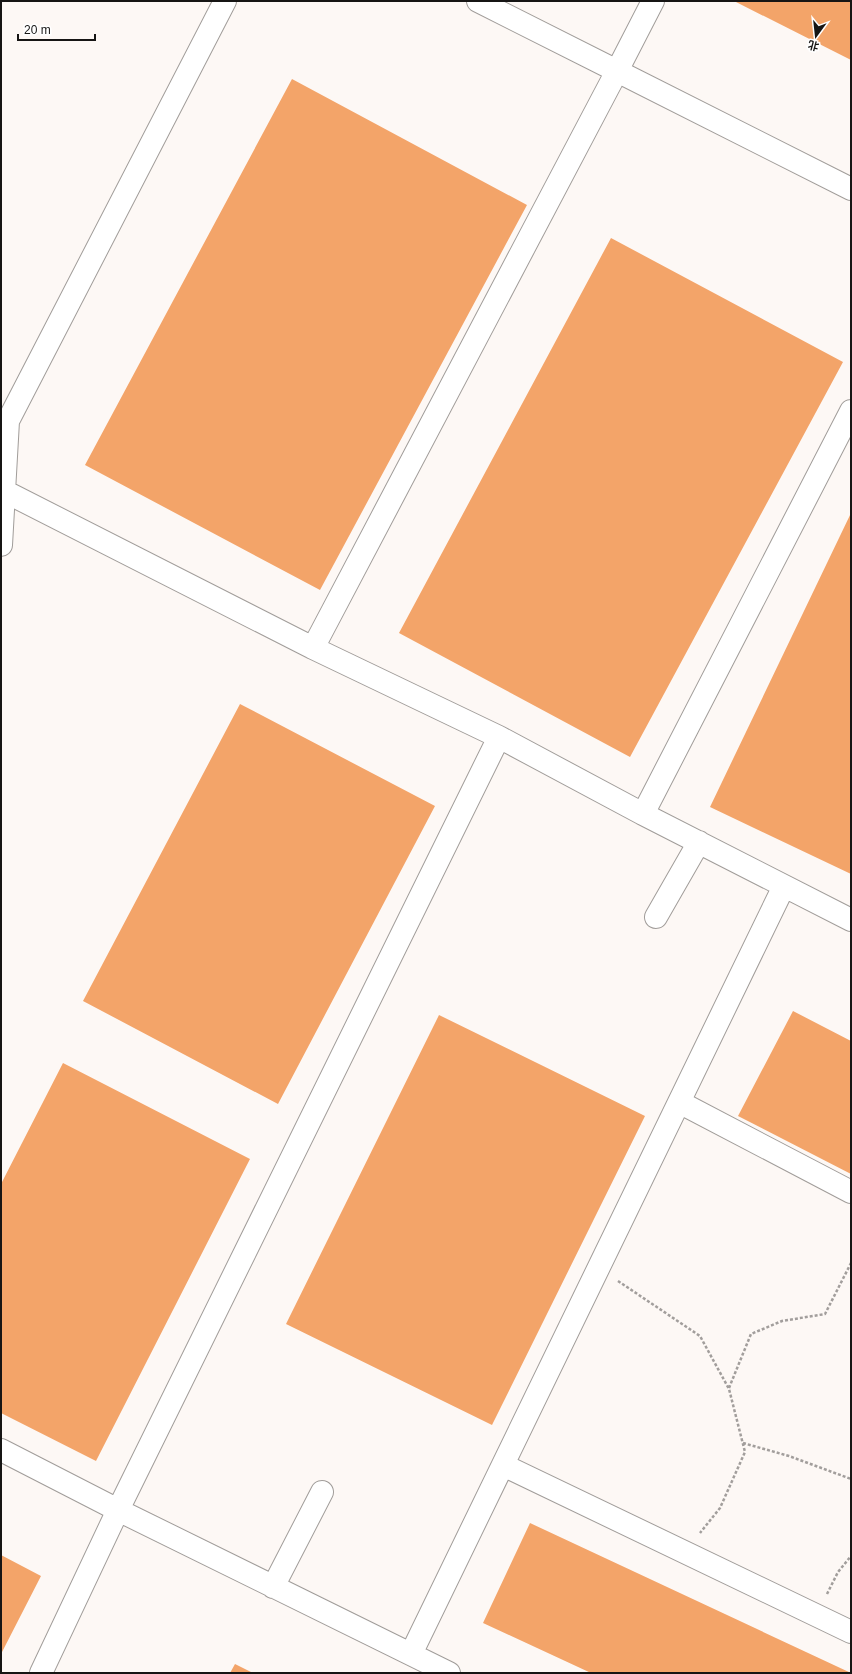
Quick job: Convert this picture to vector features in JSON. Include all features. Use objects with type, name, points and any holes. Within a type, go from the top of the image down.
[{"type":"street","points":[[1,545],[4,491],[4,436],[8,421],[225,1]]},
{"type":"street","points":[[478,1],[851,190]]},
{"type":"street","points":[[312,648],[653,1]]},
{"type":"street","points":[[643,814],[851,411]]},
{"type":"street","points":[[4,491],[312,648],[500,738],[643,814],[851,920]]},
{"type":"street","points":[[41,1673],[118,1510],[500,738]]},
{"type":"street","points":[[656,917],[698,842]]},
{"type":"street","points":[[411,1654],[784,886]]},
{"type":"street","points":[[679,1102],[851,1192]]},
{"type":"street","points":[[1,1450],[118,1510],[449,1673]]},
{"type":"street","points":[[503,1464],[851,1632]]},
{"type":"street","points":[[273,1587],[322,1492]]},
{"type":"path","points":[[729,1389],[751,1334],[782,1321],[825,1314],[851,1263]]},
{"type":"path","points":[[598,1269],[700,1336],[729,1389],[745,1452],[720,1508],[685,1552]]},
{"type":"path","points":[[742,1443],[789,1456],[851,1479]]},
{"type":"path","points":[[816,1616],[838,1572],[851,1556]]},
{"type":"building","points":[[734,1],[851,1],[851,60]]},
{"type":"building","points":[[292,79],[527,205],[320,590],[85,465]]},
{"type":"building","points":[[611,238],[843,362],[630,757],[399,633]]},
{"type":"building","points":[[851,513],[851,874],[710,807]]},
{"type":"building","points":[[240,704],[435,806],[278,1104],[83,1001]]},
{"type":"building","points":[[793,1011],[851,1041],[851,1174],[738,1116]]},
{"type":"building","points":[[439,1015],[645,1116],[492,1425],[286,1324]]},
{"type":"building","points":[[63,1063],[250,1159],[96,1461],[1,1413],[1,1184]]},
{"type":"building","points":[[530,1523],[851,1673],[591,1673],[483,1623]]},
{"type":"building","points":[[1,1555],[41,1576],[1,1654]]},
{"type":"building","points":[[235,1664],[253,1673],[230,1673]]}]
